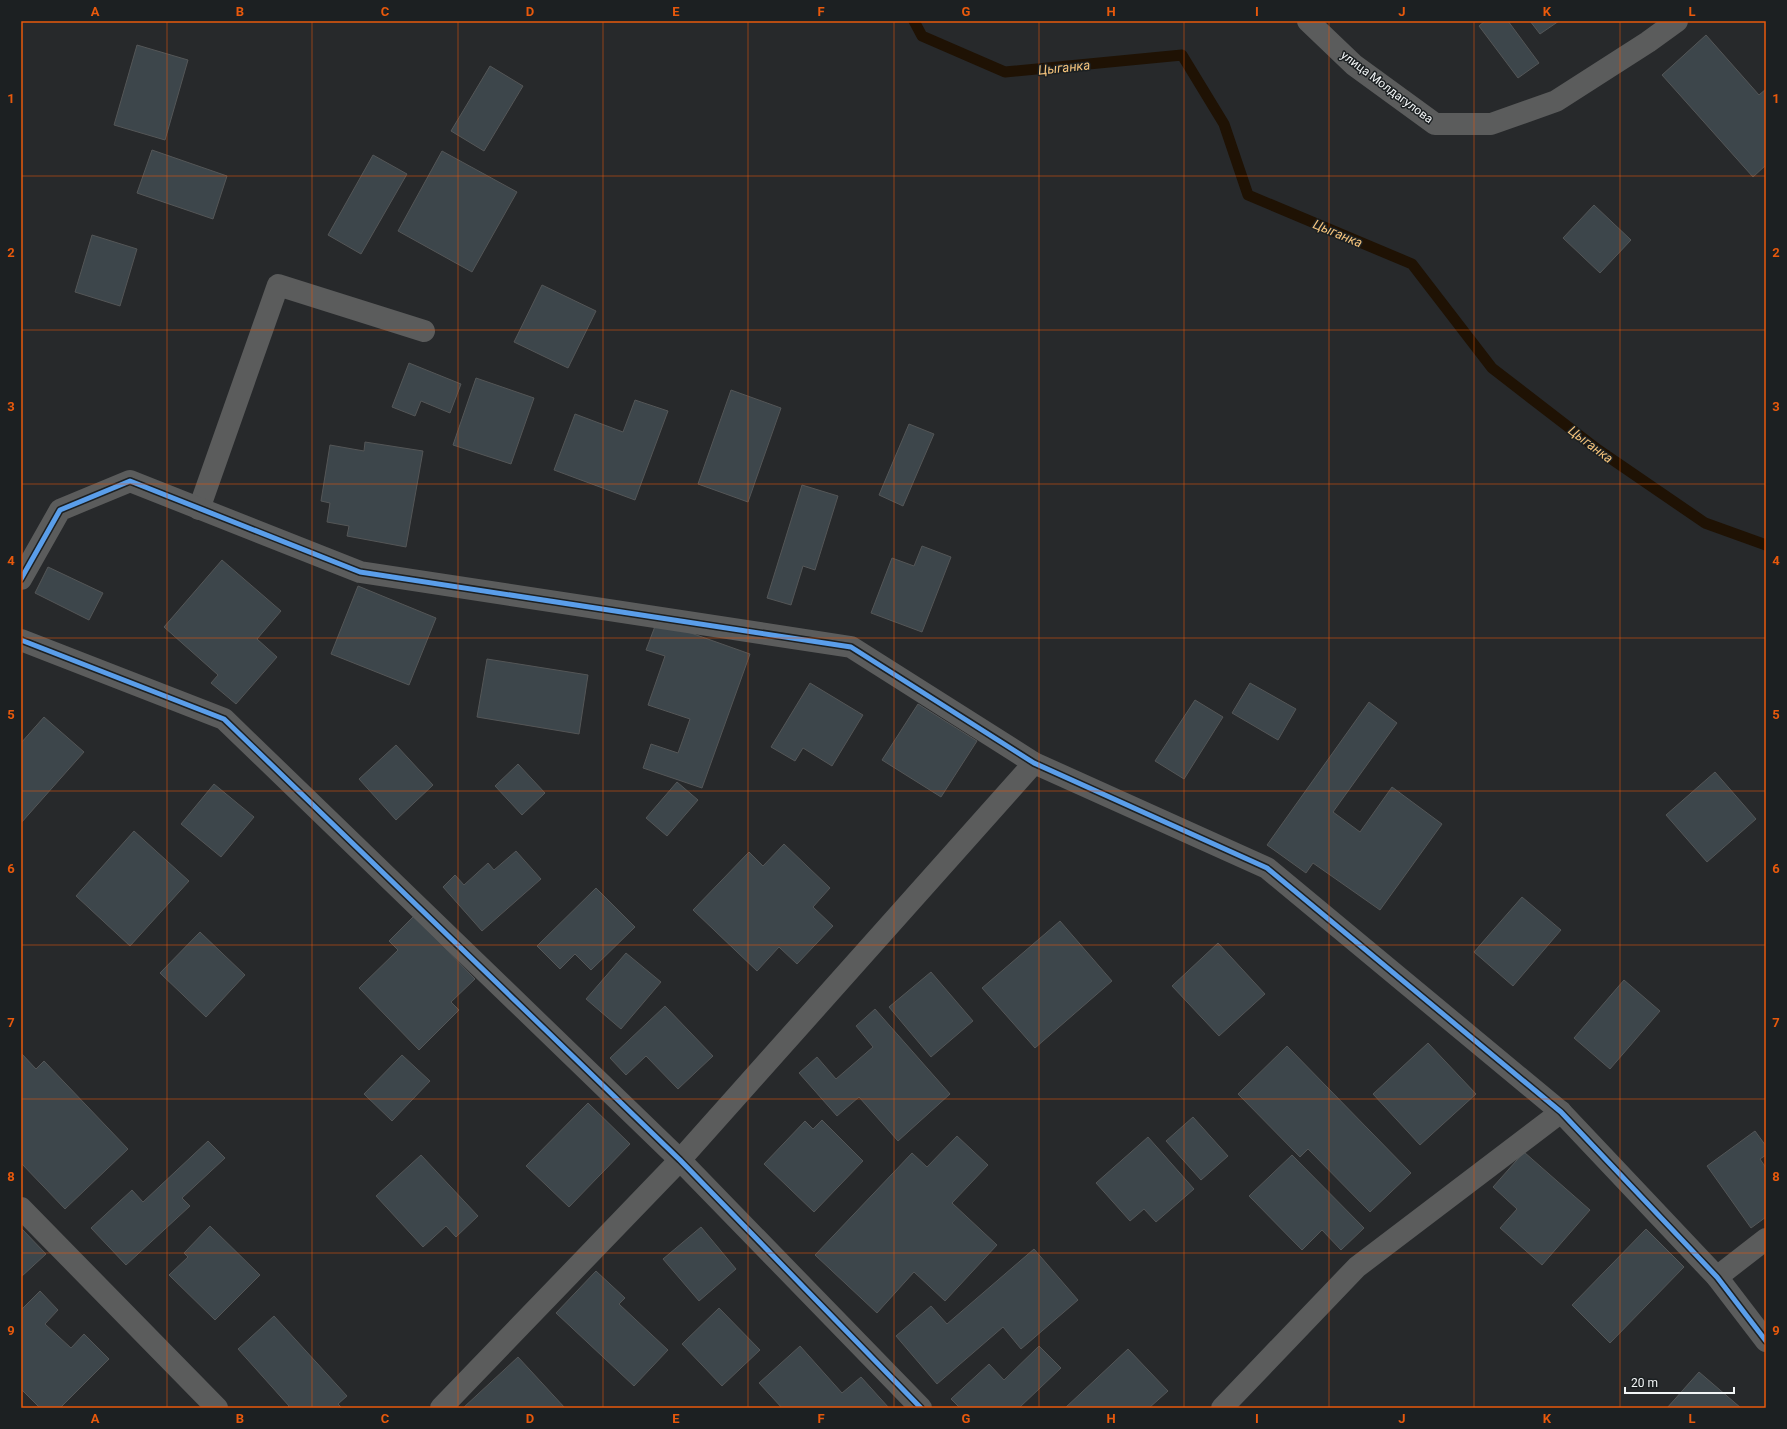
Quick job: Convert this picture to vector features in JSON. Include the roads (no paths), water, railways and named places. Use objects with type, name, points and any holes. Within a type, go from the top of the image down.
[{"type":"street","name":"улица Молдагулова","points":[[1308,21],[1354,65],[1435,124],[1491,124],[1556,101],[1648,42],[1677,21]]},
{"type":"street","points":[[199,508],[278,285],[424,331]]},
{"type":"street","points":[[21,579],[60,510],[130,481],[360,572],[851,647],[1034,763],[1267,868],[1561,1112],[1717,1277],[1766,1341]]},
{"type":"street","points":[[21,640],[224,719],[680,1160],[921,1408]]},
{"type":"street","points":[[440,1408],[680,1160],[1034,763]]},
{"type":"street","points":[[1222,1408],[1357,1267],[1561,1112]]},
{"type":"street","points":[[21,1208],[217,1408]]},
{"type":"street","points":[[1717,1277],[1766,1240]]},
{"type":"waterway","name":"Цыганка","points":[[914,21],[922,36],[1005,72],[1182,55],[1224,124],[1248,195],[1412,264],[1492,368],[1597,449],[1705,523],[1766,545]]}]
